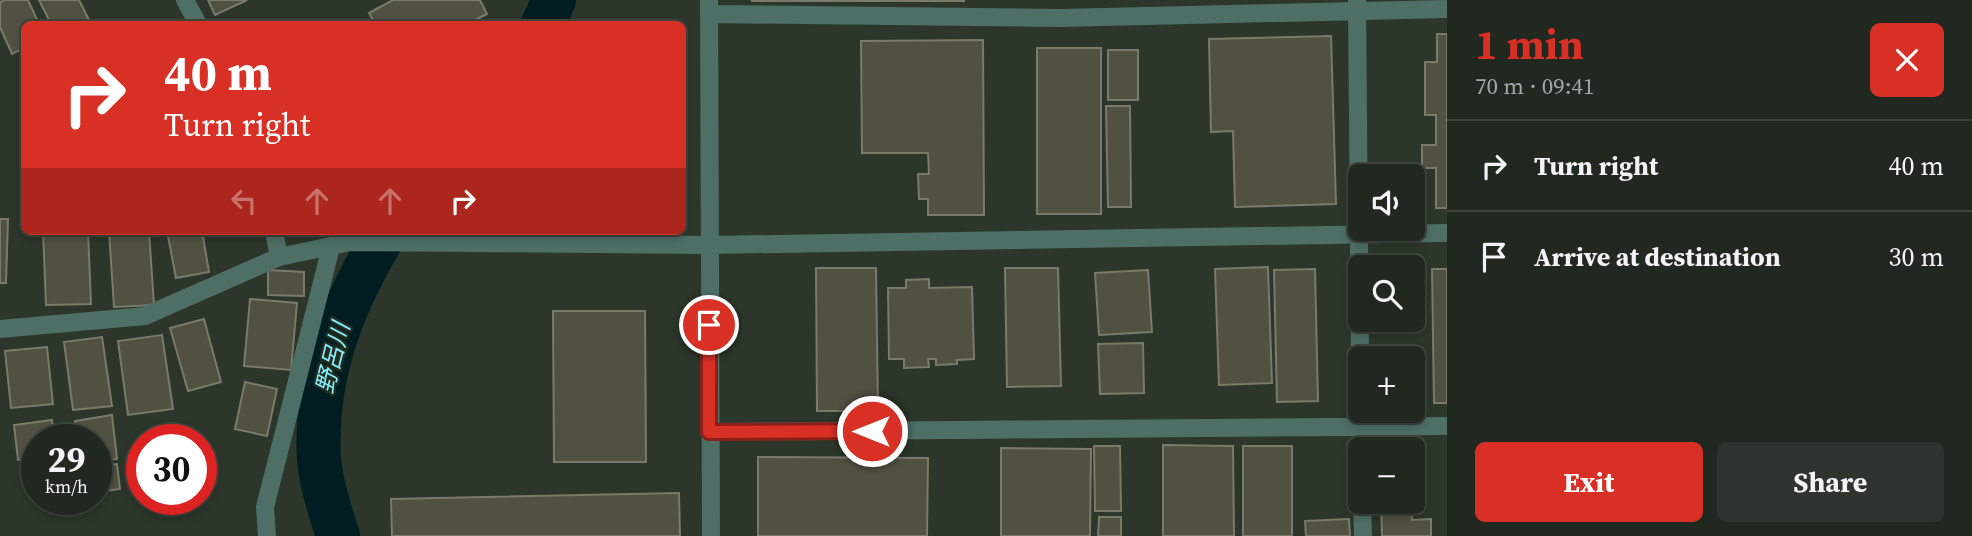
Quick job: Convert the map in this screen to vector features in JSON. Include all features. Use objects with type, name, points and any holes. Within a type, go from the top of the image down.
[{"type":"street","points":[[185,0],[196,21]]},
{"type":"street","points":[[1357,5],[1357,164]]},
{"type":"street","points":[[711,536],[709,7],[1061,18],[1357,5],[1447,9]]},
{"type":"street","points":[[0,329],[145,316],[279,257],[351,242],[709,245],[1348,233]]},
{"type":"street","points":[[1425,233],[1447,233]]},
{"type":"street","points":[[275,235],[279,257]]},
{"type":"street","points":[[1357,241],[1360,346]]},
{"type":"street","points":[[267,536],[265,507],[331,247]]},
{"type":"street","points":[[709,432],[1348,419]]},
{"type":"street","points":[[1410,423],[1447,426]]},
{"type":"street","points":[[1362,514],[1363,536]]},
{"type":"building","points":[[28,0],[38,21],[21,21],[21,50],[12,54],[0,27],[0,2]]},
{"type":"building","points":[[39,0],[79,0],[90,21],[50,21]]},
{"type":"building","points":[[208,0],[247,0],[215,15]]},
{"type":"building","points":[[393,0],[480,0],[487,14],[473,21],[373,21],[369,13]]},
{"type":"building","points":[[964,0],[964,1],[752,1]]},
{"type":"building","points":[[1437,34],[1447,34],[1447,208],[1436,208],[1436,168],[1425,168],[1425,164],[1422,164],[1422,145],[1436,145],[1436,115],[1425,115],[1425,62],[1437,62]]},
{"type":"building","points":[[1331,36],[1336,204],[1235,207],[1233,131],[1211,132],[1209,39]]},
{"type":"building","points":[[983,40],[984,215],[928,215],[928,199],[919,199],[918,174],[929,174],[928,153],[862,153],[861,41]]},
{"type":"building","points":[[1037,48],[1101,48],[1101,214],[1037,214]]},
{"type":"building","points":[[1108,50],[1138,50],[1138,100],[1108,100]]},
{"type":"building","points":[[1106,106],[1130,106],[1131,207],[1108,207]]},
{"type":"building","points":[[0,219],[8,219],[6,283],[0,283]]},
{"type":"building","points":[[43,235],[88,235],[91,304],[46,305]]},
{"type":"building","points":[[109,235],[149,235],[154,305],[114,307]]},
{"type":"building","points":[[168,235],[203,235],[209,272],[176,278]]},
{"type":"building","points":[[1268,267],[1272,383],[1219,385],[1215,269]]},
{"type":"building","points":[[816,268],[876,268],[878,411],[817,411]]},
{"type":"building","points":[[1005,268],[1058,268],[1061,386],[1007,387]]},
{"type":"building","points":[[1315,269],[1318,401],[1277,402],[1274,270]]},
{"type":"building","points":[[1432,269],[1447,269],[1447,403],[1434,403]]},
{"type":"building","points":[[268,270],[304,272],[304,296],[268,295]]},
{"type":"building","points":[[1148,270],[1152,332],[1099,335],[1095,273]]},
{"type":"building","points":[[929,279],[929,288],[972,287],[974,359],[957,360],[957,364],[936,365],[936,359],[928,359],[929,367],[904,368],[904,359],[889,359],[888,288],[906,288],[906,280]]},
{"type":"building","points":[[250,299],[297,303],[291,370],[244,366]]},
{"type":"building","points":[[553,311],[645,311],[646,462],[554,462]]},
{"type":"building","points":[[204,319],[221,382],[188,391],[170,328]]},
{"type":"building","points":[[162,335],[173,409],[128,415],[118,341]]},
{"type":"building","points":[[102,337],[112,406],[73,410],[64,342]]},
{"type":"building","points":[[1143,343],[1144,393],[1100,394],[1098,344]]},
{"type":"building","points":[[47,347],[53,404],[11,408],[5,351]]},
{"type":"building","points":[[245,382],[277,389],[267,436],[235,429]]},
{"type":"building","points":[[112,415],[117,459],[112,460],[112,424],[75,424],[75,421]]},
{"type":"building","points":[[52,420],[52,424],[22,424]]},
{"type":"building","points":[[21,424],[21,460],[18,460],[14,425]]},
{"type":"building","points":[[1163,445],[1233,446],[1234,536],[1163,536]]},
{"type":"building","points":[[1094,446],[1120,446],[1121,511],[1095,511]]},
{"type":"building","points":[[1243,446],[1292,446],[1292,536],[1243,536]]},
{"type":"building","points":[[1001,448],[1091,449],[1090,536],[1001,536]]},
{"type":"building","points":[[758,457],[928,458],[927,536],[758,536]]},
{"type":"building","points":[[112,464],[117,464],[120,489],[112,490]]},
{"type":"building","points":[[679,493],[680,536],[392,536],[391,499]]},
{"type":"building","points":[[1381,514],[1412,514],[1412,520],[1431,519],[1431,536],[1382,536]]},
{"type":"building","points":[[1099,517],[1121,517],[1121,536],[1098,536]]},
{"type":"building","points":[[1349,519],[1350,536],[1306,536],[1305,521]]},
{"type":"waterway","name":"野呂川","points":[[544,21],[554,0]]},
{"type":"waterway","name":"野呂川","points":[[338,536],[320,468],[321,398],[327,368],[345,311],[385,235]]},
{"type":"route","points":[[709,325],[709,432],[872,431]]}]
